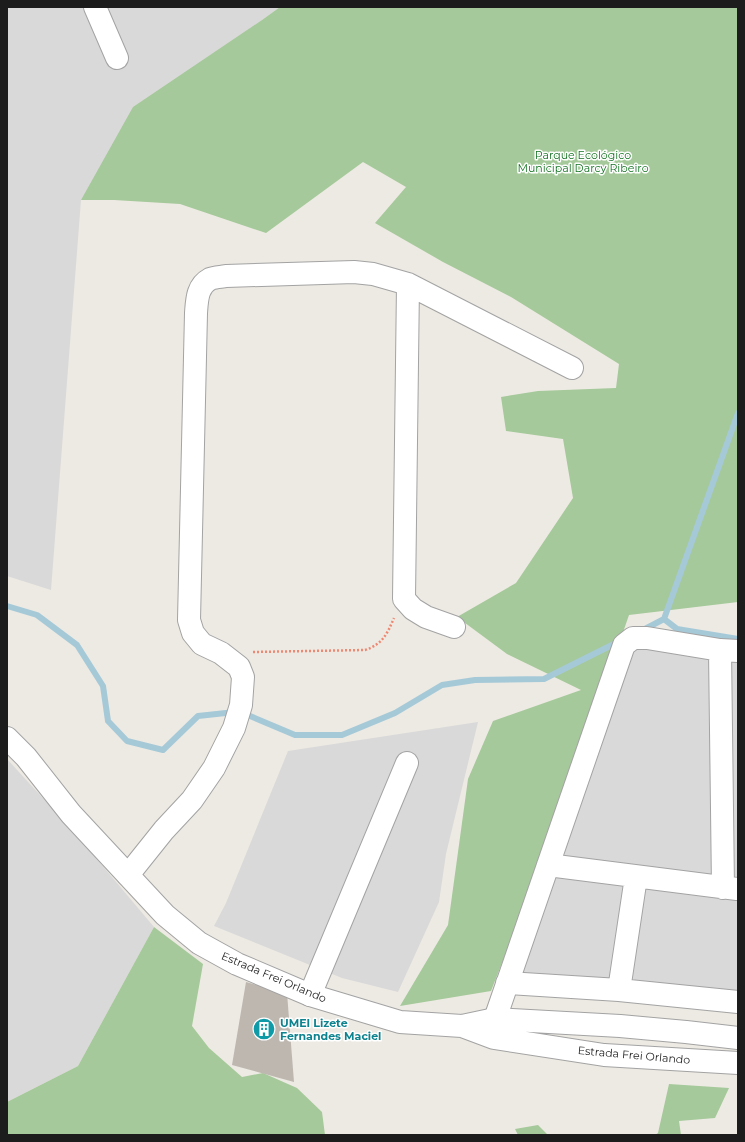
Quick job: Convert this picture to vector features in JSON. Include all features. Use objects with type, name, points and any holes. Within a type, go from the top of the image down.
[{"type":"street","points":[[94,7],[117,58]]},
{"type":"street","points":[[128,875],[164,830],[192,800],[214,768],[234,728],[241,704],[243,677],[239,668],[221,653],[202,644],[192,633],[189,620],[196,329],[198,293],[203,286],[211,279],[226,276],[354,272],[373,274],[408,284],[572,368]]},
{"type":"street","points":[[408,284],[404,599],[413,609],[426,617],[454,627]]},
{"type":"street","points":[[495,1019],[508,983],[548,865],[624,645],[633,638],[647,638],[729,651],[731,889],[548,865]]},
{"type":"street","name":"Estrada Frei Orlando","points":[[7,738],[26,758],[71,814],[165,914],[198,943],[237,964],[310,995],[400,1022],[462,1026],[495,1019],[620,1026],[738,1038]]},
{"type":"street","points":[[310,995],[406,763]]},
{"type":"street","points":[[619,990],[636,877]]},
{"type":"street","points":[[508,983],[619,990],[738,1002]]},
{"type":"street","name":"Estrada Frei Orlando","points":[[462,1026],[494,1038],[604,1055],[738,1064]]},
{"type":"path","points":[[252,652],[365,650],[374,647],[387,633],[404,599]]},
{"type":"shaded area","points":[[7,7],[280,7],[262,20],[81,200],[51,590],[7,576]]},
{"type":"shaded area","points":[[629,645],[738,657],[738,997],[514,979]]},
{"type":"shaded area","points":[[478,722],[446,854],[439,902],[398,992],[342,978],[214,926],[226,903],[288,751]]},
{"type":"shaded area","points":[[7,759],[74,832],[154,927],[78,1066],[7,1102]]},
{"type":"green space","name":"Parque Ecológico Municipal Darcy Ribeiro","points":[[280,7],[738,7],[738,602],[629,615],[540,865],[491,991],[400,1006],[448,925],[468,779],[493,721],[581,690],[507,654],[457,617],[516,583],[573,498],[563,439],[506,431],[501,397],[538,391],[616,388],[619,364],[511,297],[443,262],[375,223],[406,187],[363,162],[266,233],[180,204],[114,200],[81,200],[133,107]]},
{"type":"green space","points":[[154,927],[203,964],[192,1026],[209,1048],[242,1077],[263,1073],[297,1088],[322,1112],[325,1135],[7,1135],[7,1102],[78,1066]]},
{"type":"green space","points":[[669,1084],[729,1088],[715,1118],[679,1121],[681,1135],[655,1135],[658,1133]]},
{"type":"green space","points":[[538,1125],[548,1135],[518,1135],[515,1129]]},
{"type":"building","name":"UMEI Lizete Fernandes Maciel","points":[[246,982],[287,993],[294,1082],[232,1065]]},
{"type":"waterway","points":[[641,631],[664,619],[738,413]]},
{"type":"waterway","points":[[7,606],[37,615],[77,645],[103,686],[108,721],[127,741],[163,750],[198,716],[235,712]]},
{"type":"waterway","points":[[664,619],[677,629],[738,639]]},
{"type":"waterway","points":[[243,713],[295,735],[342,735],[395,713],[442,685],[475,680],[544,679],[618,642]]},
{"type":"place","name":"UMEI Lizete Fernandes Maciel","points":[[264,1029]]}]
